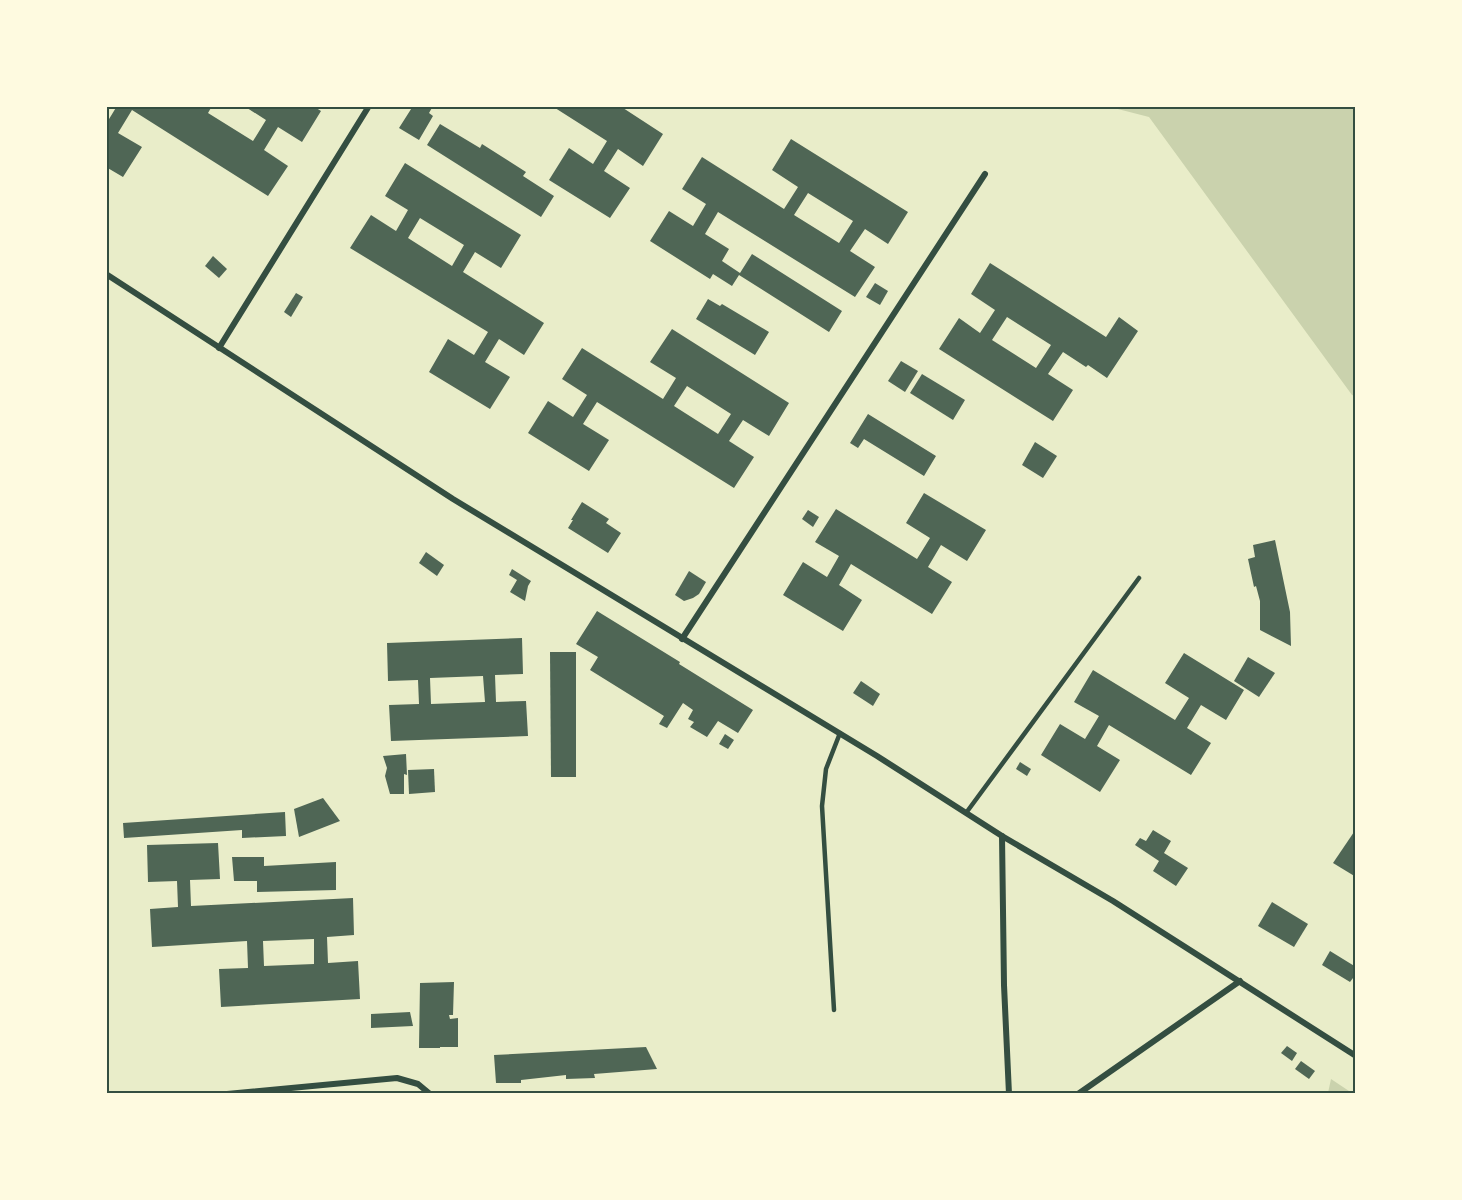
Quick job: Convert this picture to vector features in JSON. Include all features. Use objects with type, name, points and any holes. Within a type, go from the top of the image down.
[{"type":"street","points":[[219,348],[369,106]]},
{"type":"street","points":[[682,639],[985,174]]},
{"type":"street","points":[[106,273],[453,499],[840,734],[1002,837],[1113,901],[1356,1056]]},
{"type":"street","points":[[1002,837],[1009,1094]]},
{"type":"street","points":[[1078,1094],[1240,981]]},
{"type":"street","points":[[227,1094],[397,1078],[418,1084],[430,1094]]},
{"type":"lane","points":[[966,813],[1139,578]]},
{"type":"lane","points":[[834,1010],[822,806],[826,769],[840,734]]},
{"type":"green space","points":[[1110,107],[1355,107],[1355,396],[1352,395],[1149,117]]},
{"type":"green space","points":[[1331,1079],[1352,1093],[1328,1093]]},
{"type":"building","points":[[117,106],[212,106],[208,113],[253,141],[266,120],[244,106],[313,106],[321,111],[302,142],[278,127],[264,150],[288,166],[268,196],[132,110],[118,133],[142,147],[123,177],[106,167],[106,124]]},
{"type":"building","points":[[413,106],[433,106],[429,113],[433,116],[419,140],[399,128]]},
{"type":"building","points":[[552,106],[620,106],[663,134],[643,166],[618,149],[604,171],[630,188],[610,218],[549,180],[569,148],[593,164],[607,141]]},
{"type":"building","points":[[440,124],[480,148],[482,144],[526,172],[523,176],[554,196],[541,217],[427,145]]},
{"type":"building","points":[[791,139],[908,212],[888,244],[865,229],[850,251],[875,267],[855,297],[718,212],[705,234],[729,249],[722,261],[740,273],[752,254],[842,311],[829,332],[739,275],[732,286],[713,274],[710,279],[650,241],[669,211],[693,226],[706,204],[682,189],[702,157],[784,209],[798,187],[772,170]],"holes":[[[808,193],[853,221],[839,243],[794,215]]]},
{"type":"building","points":[[405,163],[521,235],[501,268],[475,252],[463,272],[544,323],[524,355],[499,339],[485,362],[510,377],[490,409],[429,372],[448,339],[474,355],[488,332],[350,248],[371,215],[396,231],[408,210],[385,196]],"holes":[[[420,218],[464,245],[452,266],[408,238]]]},
{"type":"building","points":[[213,256],[227,269],[219,278],[205,266]]},
{"type":"building","points":[[990,263],[1106,337],[1119,317],[1138,331],[1107,378],[1063,352],[1048,374],[1073,390],[1053,421],[939,349],[959,318],[980,333],[995,310],[971,294]],"holes":[[[1007,317],[1051,345],[1036,368],[992,340]]]},
{"type":"building","points":[[875,283],[888,291],[880,305],[866,297]]},
{"type":"building","points":[[296,293],[303,297],[291,317],[284,312]]},
{"type":"building","points":[[708,299],[720,306],[722,304],[769,332],[755,355],[696,319]]},
{"type":"building","points":[[672,329],[789,403],[769,436],[743,420],[729,441],[754,457],[734,488],[597,402],[583,424],[609,440],[589,471],[528,433],[548,401],[573,417],[587,395],[562,379],[582,348],[663,399],[676,378],[650,362]],"holes":[[[687,386],[731,414],[718,434],[674,406]]]},
{"type":"building","points":[[901,361],[918,371],[905,392],[888,381]]},
{"type":"building","points":[[922,374],[965,400],[953,420],[910,393]]},
{"type":"building","points":[[868,414],[936,456],[924,476],[864,439],[858,448],[850,443]]},
{"type":"building","points":[[1035,442],[1057,456],[1043,478],[1022,465]]},
{"type":"building","points":[[924,493],[986,530],[967,561],[941,545],[928,567],[952,582],[932,614],[851,564],[839,585],[862,600],[843,631],[783,595],[803,562],[827,577],[839,556],[815,542],[836,509],[917,559],[930,538],[906,523]]},
{"type":"building","points":[[582,502],[609,519],[606,523],[621,533],[608,553],[568,528]]},
{"type":"building","points":[[808,510],[819,517],[813,527],[802,519]]},
{"type":"building","points":[[1275,540],[1290,612],[1291,646],[1260,630],[1260,601],[1256,586],[1254,587],[1248,559],[1255,557],[1253,545]]},
{"type":"building","points":[[426,552],[444,565],[437,576],[419,563]]},
{"type":"building","points":[[512,569],[531,581],[525,601],[510,592],[517,580],[509,575]]},
{"type":"building","points":[[689,571],[706,582],[699,594],[684,601],[675,595]]},
{"type":"building","points":[[597,611],[753,710],[738,733],[718,721],[707,737],[690,727],[694,722],[688,719],[693,710],[683,703],[667,728],[659,724],[664,716],[590,670],[598,657],[576,644]]},
{"type":"building","points":[[522,638],[523,674],[495,675],[496,702],[526,701],[528,736],[391,741],[389,705],[419,704],[418,680],[388,681],[387,643]],"holes":[[[483,676],[485,702],[431,704],[430,678]]]},
{"type":"building","points":[[550,652],[576,652],[576,777],[551,777]]},
{"type":"building","points":[[1184,653],[1244,690],[1226,720],[1201,705],[1187,728],[1211,743],[1191,775],[1109,725],[1097,746],[1120,760],[1100,792],[1041,755],[1060,724],[1085,739],[1099,716],[1074,702],[1093,670],[1175,720],[1189,698],[1165,683]]},
{"type":"building","points":[[1248,657],[1275,673],[1259,697],[1234,681]]},
{"type":"building","points":[[861,681],[880,694],[873,706],[853,693]]},
{"type":"building","points":[[725,734],[734,740],[728,749],[719,744]]},
{"type":"building","points":[[406,754],[407,775],[404,774],[404,794],[390,794],[383,756]]},
{"type":"building","points":[[1020,762],[1031,769],[1027,776],[1016,769]]},
{"type":"building","points":[[434,769],[435,792],[409,794],[408,770]]},
{"type":"building","points":[[323,798],[340,821],[299,837],[294,809]]},
{"type":"building","points":[[285,812],[286,836],[242,838],[242,830],[124,838],[123,823]]},
{"type":"building","points":[[1153,830],[1171,841],[1164,853],[1188,868],[1176,886],[1153,871],[1159,861],[1135,845],[1140,838],[1146,841]]},
{"type":"building","points":[[1354,832],[1356,833],[1356,877],[1333,863]]},
{"type":"building","points":[[218,843],[220,879],[190,880],[191,906],[353,898],[354,935],[327,937],[328,963],[358,961],[360,999],[221,1007],[219,969],[248,968],[247,941],[152,947],[150,909],[178,907],[177,881],[148,882],[147,845]],"holes":[[[314,939],[314,964],[264,966],[263,941]]]},
{"type":"building","points":[[232,857],[264,857],[264,866],[336,862],[336,890],[257,892],[257,881],[234,881]]},
{"type":"building","points":[[1272,902],[1308,924],[1294,947],[1258,926]]},
{"type":"building","points":[[1330,951],[1356,967],[1356,974],[1350,982],[1322,965]]},
{"type":"building","points":[[454,982],[453,1015],[449,1015],[450,1019],[458,1018],[458,1047],[419,1048],[420,983]]},
{"type":"building","points":[[410,1012],[413,1026],[371,1028],[371,1014]]},
{"type":"building","points":[[1287,1046],[1297,1053],[1292,1061],[1281,1053]]},
{"type":"building","points":[[646,1047],[657,1069],[594,1074],[595,1078],[566,1079],[566,1075],[521,1080],[521,1083],[496,1083],[494,1055]]},
{"type":"building","points":[[1301,1061],[1315,1071],[1309,1079],[1295,1069]]}]
